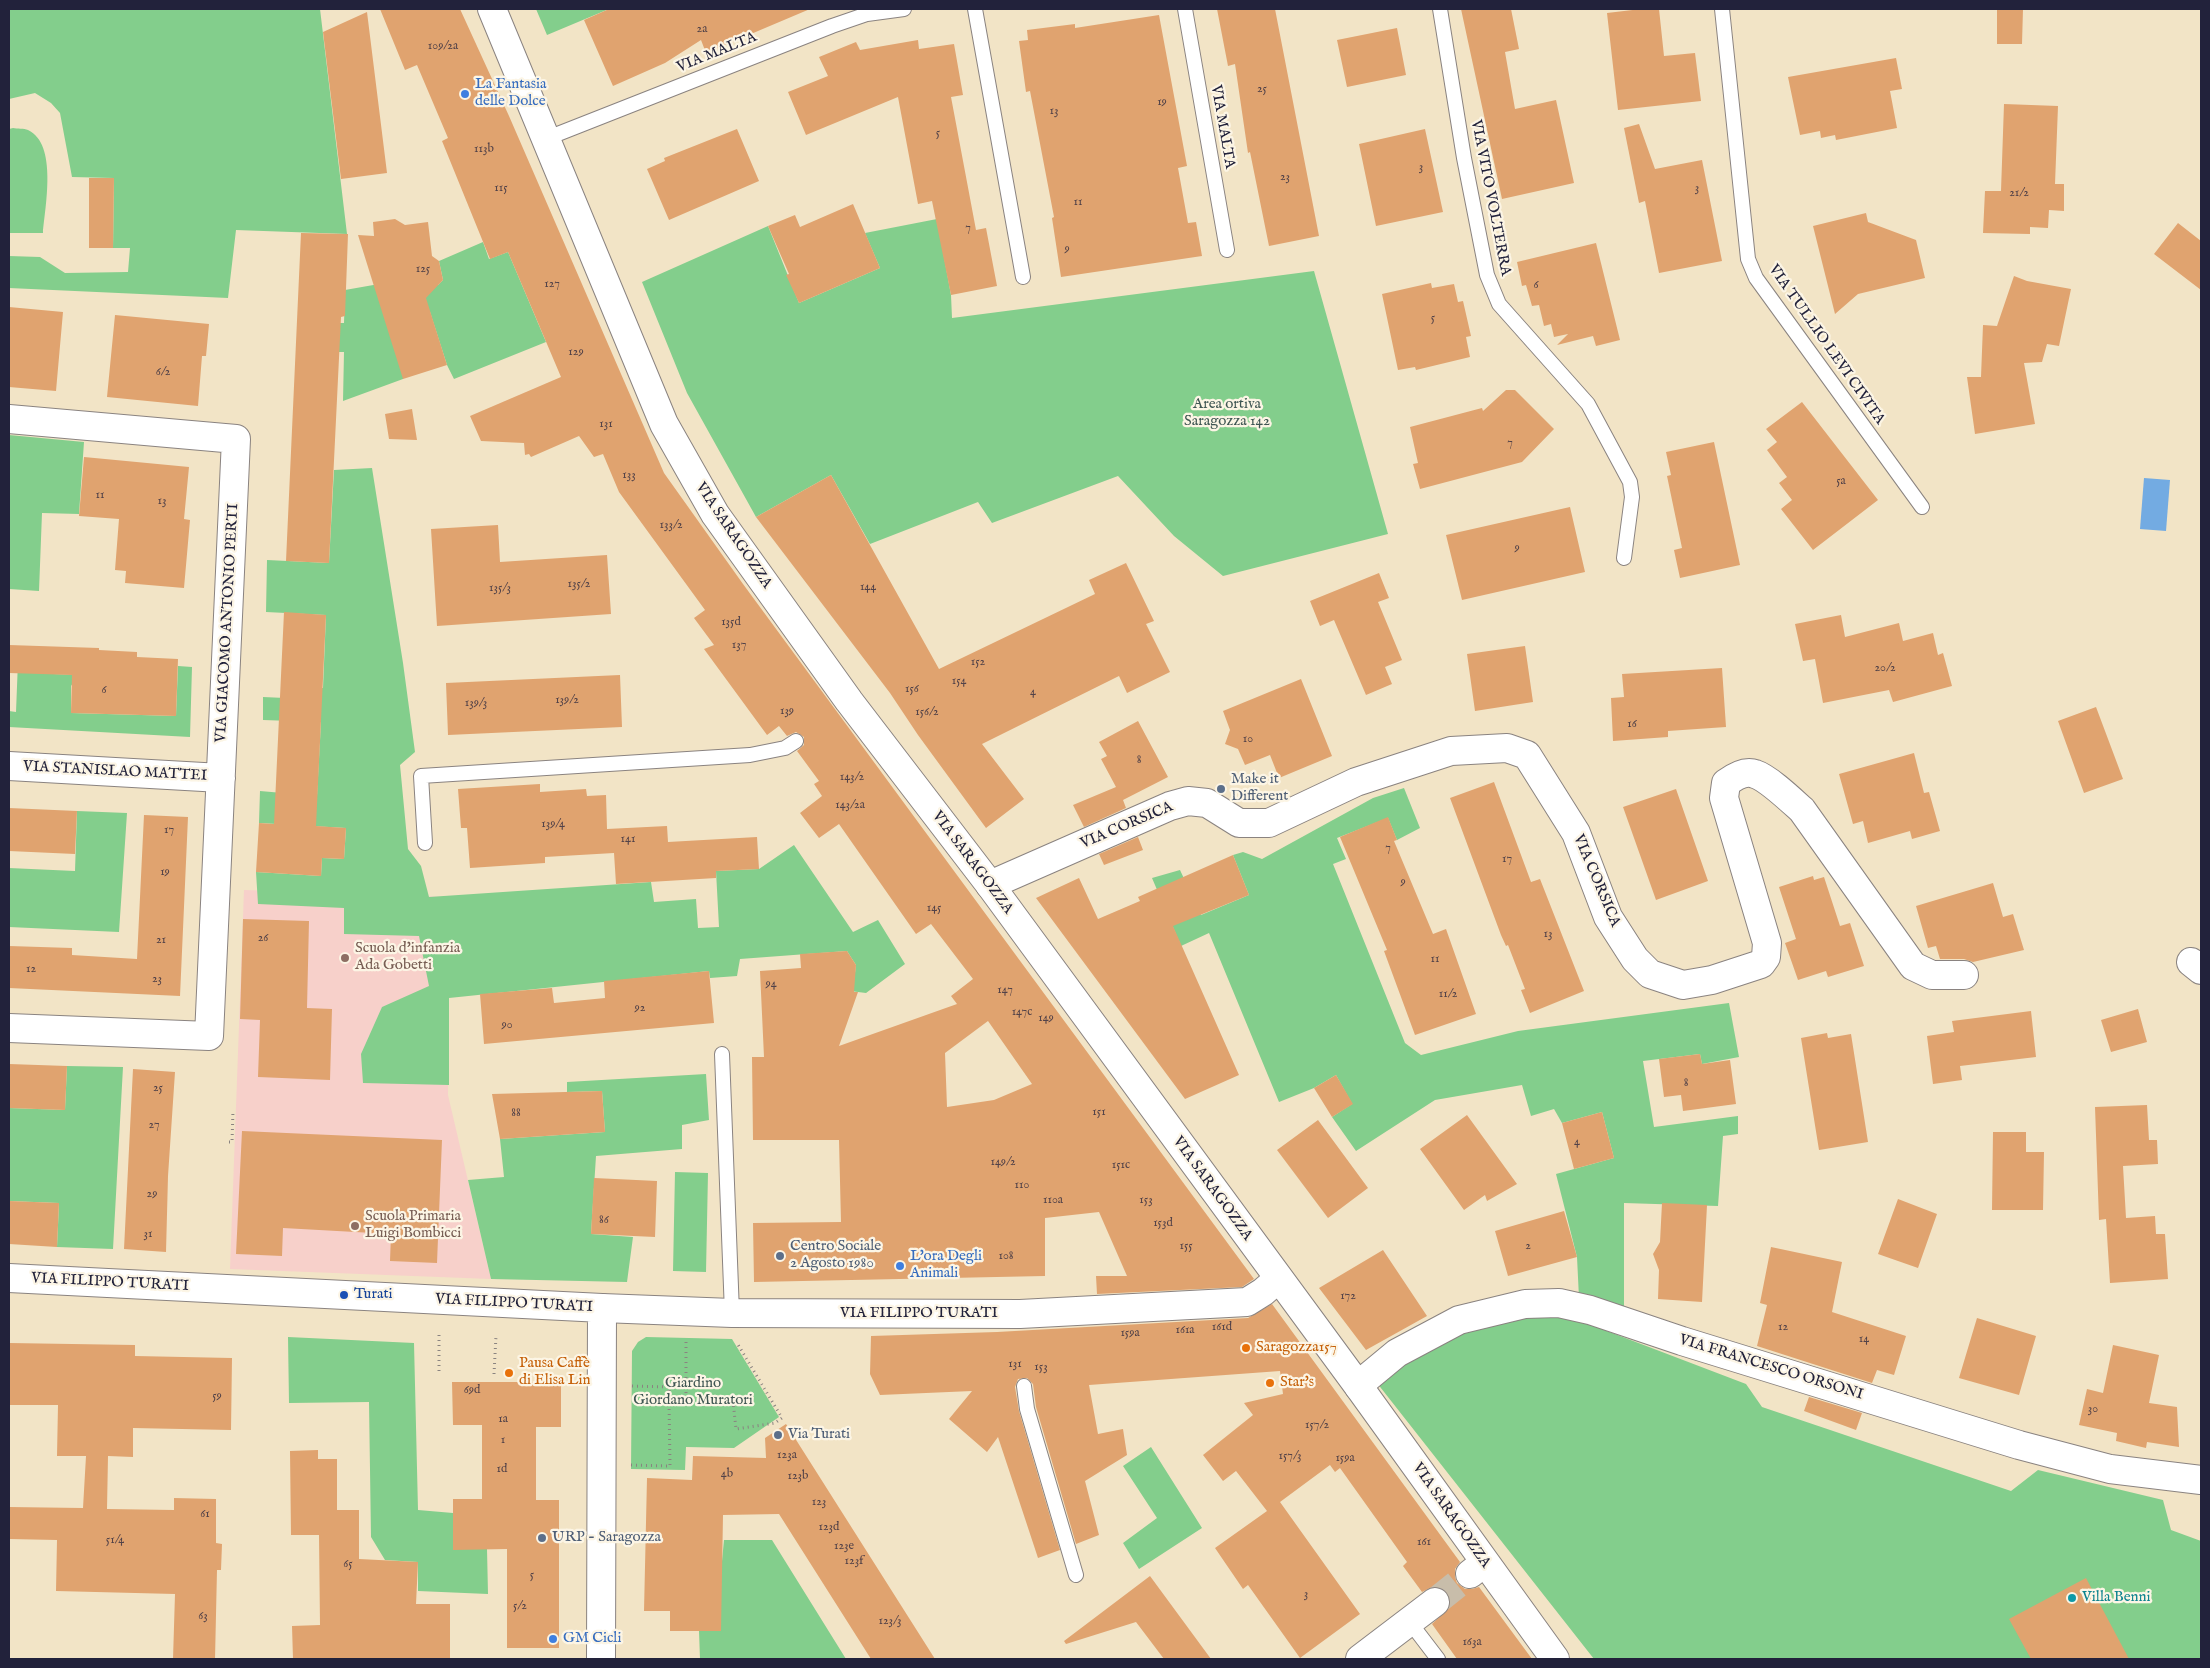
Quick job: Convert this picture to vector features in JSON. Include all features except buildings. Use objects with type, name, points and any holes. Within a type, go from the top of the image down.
[{"type":"street","name":"VIA SARAGOZZA","points":[[492,9],[664,424],[691,475],[715,514],[842,706],[990,885],[1359,1387],[1477,1569],[1555,1659]]},
{"type":"street","name":"VIA GIACOMO ANTONIO PERTI","points":[[9,419],[236,439],[209,1036],[9,1028]]},
{"type":"street","name":"VIA CORSICA","points":[[990,885],[1170,806],[1188,801],[1206,803],[1239,823],[1269,823],[1356,782],[1442,754],[1476,748],[1507,748],[1527,755],[1567,817],[1576,833],[1608,917],[1635,959],[1650,974],[1683,985],[1712,980],[1760,964],[1766,958],[1767,943],[1724,798],[1726,782],[1738,774],[1755,773],[1786,795],[1802,810],[1913,966],[1932,975],[1964,975]]},
{"type":"street","name":"VIA STANISLAO MATTEI","points":[[9,766],[220,778]]},
{"type":"street","name":"VIA FILIPPO TURATI","points":[[9,1278],[602,1308],[1020,1322],[1236,1304],[1255,1299],[1278,1279]]},
{"type":"street","name":"VIA FRANCESCO ORSONI","points":[[1359,1387],[1397,1353],[1459,1320],[1525,1304],[1558,1303],[1590,1310],[1682,1341],[2018,1445],[2110,1469],[2201,1480]]},
{"type":"street","points":[[601,1659],[602,1308]]},
{"type":"street","points":[[1360,1659],[1435,1602]]},
{"type":"lane","name":"VIA MALTA","points":[[545,139],[832,26],[867,14],[904,9]]},
{"type":"lane","points":[[975,9],[1023,277]]},
{"type":"lane","name":"VIA MALTA","points":[[1185,9],[1227,250]]},
{"type":"lane","name":"VIA VITO VOLTERRA","points":[[1440,9],[1464,158],[1487,275],[1500,304],[1588,404],[1630,482],[1632,497],[1624,558]]},
{"type":"lane","name":"VIA TULLIO LEVI CIVITA","points":[[1722,9],[1748,259],[1756,278],[1922,507]]},
{"type":"lane","points":[[425,843],[421,776],[750,756],[785,748],[796,741]]},
{"type":"lane","points":[[722,1054],[732,1313]]},
{"type":"lane","points":[[1024,1386],[1027,1409],[1076,1575]]},
{"type":"lane","points":[[1409,1621],[1438,1659]]},
{"type":"path","points":[[229,1142],[232,1142],[233,1110]]},
{"type":"path","points":[[686,1332],[686,1401]]},
{"type":"path","points":[[439,1335],[439,1372]]},
{"type":"path","points":[[494,1374],[496,1336]]},
{"type":"path","points":[[669,1401],[734,1401],[736,1429],[775,1423],[782,1418],[736,1342]]},
{"type":"path","points":[[626,1386],[669,1387],[670,1466],[627,1464]]},
{"type":"shaded area","points":[[244,890],[449,897],[448,1095],[491,1279],[230,1269]]},
{"type":"green space","points":[[9,9],[320,9],[347,234],[236,230],[228,298],[9,288],[9,256],[40,257],[65,273],[128,272],[130,248],[113,248],[114,178],[72,177],[60,113],[51,103],[35,93],[9,99]]},
{"type":"green space","points":[[536,9],[609,9],[547,35]]},
{"type":"green space","points":[[9,129],[28,130],[37,137],[43,148],[48,177],[43,233],[9,233]]},
{"type":"green space","name":"Area ortiva Saragozza 142","points":[[937,219],[951,295],[952,318],[1314,271],[1388,534],[1223,576],[1174,536],[1118,476],[992,523],[978,502],[870,544],[831,475],[756,517],[687,393],[642,282],[768,226],[799,303],[880,268],[865,233]]},
{"type":"green space","points":[[483,242],[489,259],[508,252],[546,342],[454,379],[447,365],[430,312],[403,379],[343,401],[344,352],[334,352],[335,323],[344,323],[345,290],[379,284],[438,285],[443,280],[439,261]]},
{"type":"green space","points":[[9,435],[84,442],[79,514],[42,513],[39,591],[9,589]]},
{"type":"green space","points":[[372,468],[415,752],[400,765],[408,849],[421,866],[429,897],[651,882],[654,902],[696,899],[698,928],[719,927],[716,871],[759,869],[794,845],[853,932],[878,920],[905,964],[866,993],[850,991],[850,974],[855,973],[856,965],[847,951],[740,959],[737,976],[710,978],[709,971],[449,998],[449,1085],[363,1083],[361,1054],[382,1007],[429,986],[419,936],[344,934],[344,908],[258,904],[256,872],[321,876],[322,858],[344,859],[346,828],[259,823],[260,791],[317,796],[321,722],[263,720],[263,697],[307,699],[306,688],[323,688],[326,615],[266,612],[267,560],[329,563],[334,470]]},
{"type":"green space","points":[[18,661],[53,674],[78,675],[71,686],[71,713],[176,716],[178,666],[192,667],[190,737],[9,727],[9,711],[16,712]]},
{"type":"green space","points":[[1404,788],[1420,828],[1397,840],[1388,818],[1337,838],[1346,859],[1333,864],[1405,1043],[1421,1055],[1518,1031],[1729,1003],[1739,1057],[1702,1064],[1700,1054],[1643,1061],[1654,1127],[1738,1116],[1738,1134],[1723,1136],[1718,1206],[1624,1203],[1624,1308],[1579,1298],[1577,1257],[1556,1174],[1614,1158],[1602,1112],[1562,1123],[1554,1109],[1531,1116],[1522,1085],[1435,1100],[1356,1151],[1332,1117],[1352,1104],[1336,1075],[1314,1088],[1279,1102],[1209,933],[1181,946],[1152,878],[1180,870],[1201,915],[1249,895],[1233,855],[1243,852],[1262,859],[1373,798]]},
{"type":"green space","points":[[77,811],[127,813],[119,932],[9,927],[9,868],[75,871]]},
{"type":"green space","points":[[67,1066],[123,1067],[113,1249],[57,1247],[59,1203],[9,1201],[9,1108],[65,1110]]},
{"type":"green space","points":[[706,1074],[709,1120],[682,1125],[682,1149],[596,1156],[591,1234],[633,1237],[627,1282],[491,1279],[468,1180],[504,1177],[500,1139],[605,1132],[602,1091],[567,1092],[567,1082]]},
{"type":"green space","points":[[675,1172],[708,1173],[706,1272],[673,1271]]},
{"type":"green space","points":[[1544,1314],[1586,1323],[1746,1384],[1762,1407],[2011,1491],[2038,1470],[2163,1500],[2171,1530],[2201,1541],[2201,1659],[1594,1659],[1377,1383],[1429,1348],[1456,1336],[1485,1327]]},
{"type":"green space","points":[[288,1337],[414,1343],[418,1510],[453,1513],[453,1549],[487,1549],[488,1594],[418,1591],[418,1562],[385,1560],[371,1537],[369,1402],[289,1403]]},
{"type":"green space","name":"Giardino Giordano Muratori","points":[[646,1337],[732,1339],[779,1417],[734,1448],[686,1447],[685,1470],[631,1469],[632,1351],[638,1342]]},
{"type":"green space","points":[[1151,1447],[1202,1528],[1139,1569],[1123,1543],[1157,1518],[1123,1466]]},
{"type":"green space","points":[[724,1540],[772,1540],[846,1659],[700,1659],[699,1631],[722,1561]]},
{"type":"water","points":[[2144,478],[2170,480],[2166,531],[2140,529]]},
{"type":"tunnel","points":[[1435,1602],[1470,1574]]},
{"type":"place","name":"La Fantasia delle Dolce","points":[[465,94]]},
{"type":"place","name":"Make it Different","points":[[1221,789]]},
{"type":"place","name":"Scuola d'infanzia Ada Gobetti","points":[[345,958]]},
{"type":"place","name":"Scuola Primaria Luigi Bombicci","points":[[355,1226]]},
{"type":"place","name":"Centro Sociale 2 Agosto 1980","points":[[780,1256]]},
{"type":"place","name":"L'ora Degli Animali","points":[[900,1266]]},
{"type":"place","name":"Turati","points":[[344,1295]]},
{"type":"place","name":"Saragozza157","points":[[1246,1348]]},
{"type":"place","name":"Pausa Caffè di Elisa Lin","points":[[509,1373]]},
{"type":"place","name":"Star's","points":[[1270,1383]]},
{"type":"place","name":"Via Turati","points":[[778,1435]]},
{"type":"place","name":"URP - Saragozza","points":[[542,1538]]},
{"type":"place","name":"Villa Benni","points":[[2072,1598]]},
{"type":"place","name":"GM Cicli","points":[[553,1639]]}]
